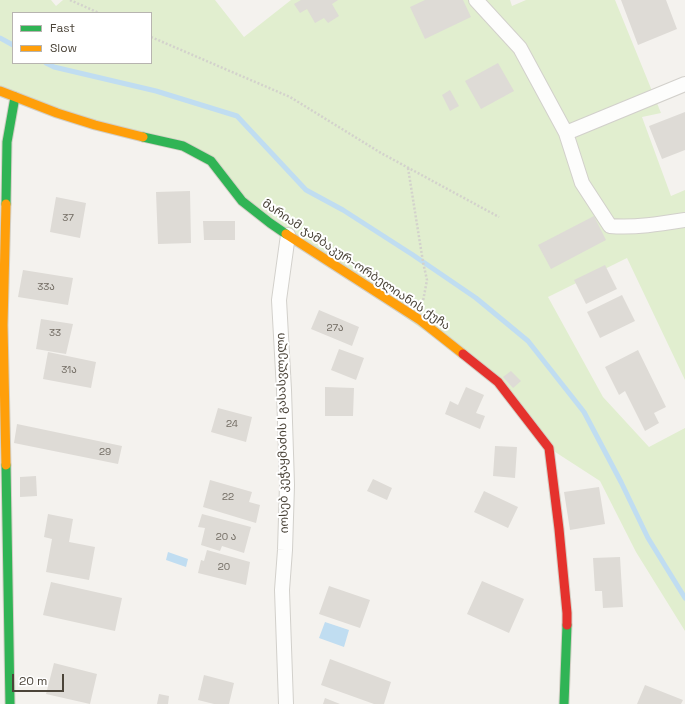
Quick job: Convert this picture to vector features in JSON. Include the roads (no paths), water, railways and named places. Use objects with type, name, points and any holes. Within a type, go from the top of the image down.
[{"type":"street","points":[[476,0],[520,48],[566,133],[582,183],[610,226],[626,227],[685,220]]},
{"type":"street","points":[[566,133],[685,84]]},
{"type":"street","name":"მარიამ ჯამბაკურ-ორბელიანის ქუჩა","points":[[0,90],[57,113],[95,125],[183,146],[211,161],[242,201],[270,224],[420,320],[498,382],[549,448],[567,613],[564,704]]},
{"type":"street","points":[[10,704],[3,325],[7,142],[15,97]]},
{"type":"street","name":"იოსებ კეჭაყმაძის I გასასვლელი","points":[[286,704],[282,590],[287,485],[279,300],[288,235]]},
{"type":"water","points":[[168,552],[188,559],[186,567],[166,560]]},
{"type":"water","points":[[325,622],[349,630],[344,647],[319,638]]},
{"type":"waterway","points":[[0,38],[12,44]]},
{"type":"waterway","points":[[48,64],[54,67],[156,91],[237,116],[306,190],[343,210],[413,255],[476,298],[528,341],[584,412],[621,482],[648,538],[685,598]]}]
